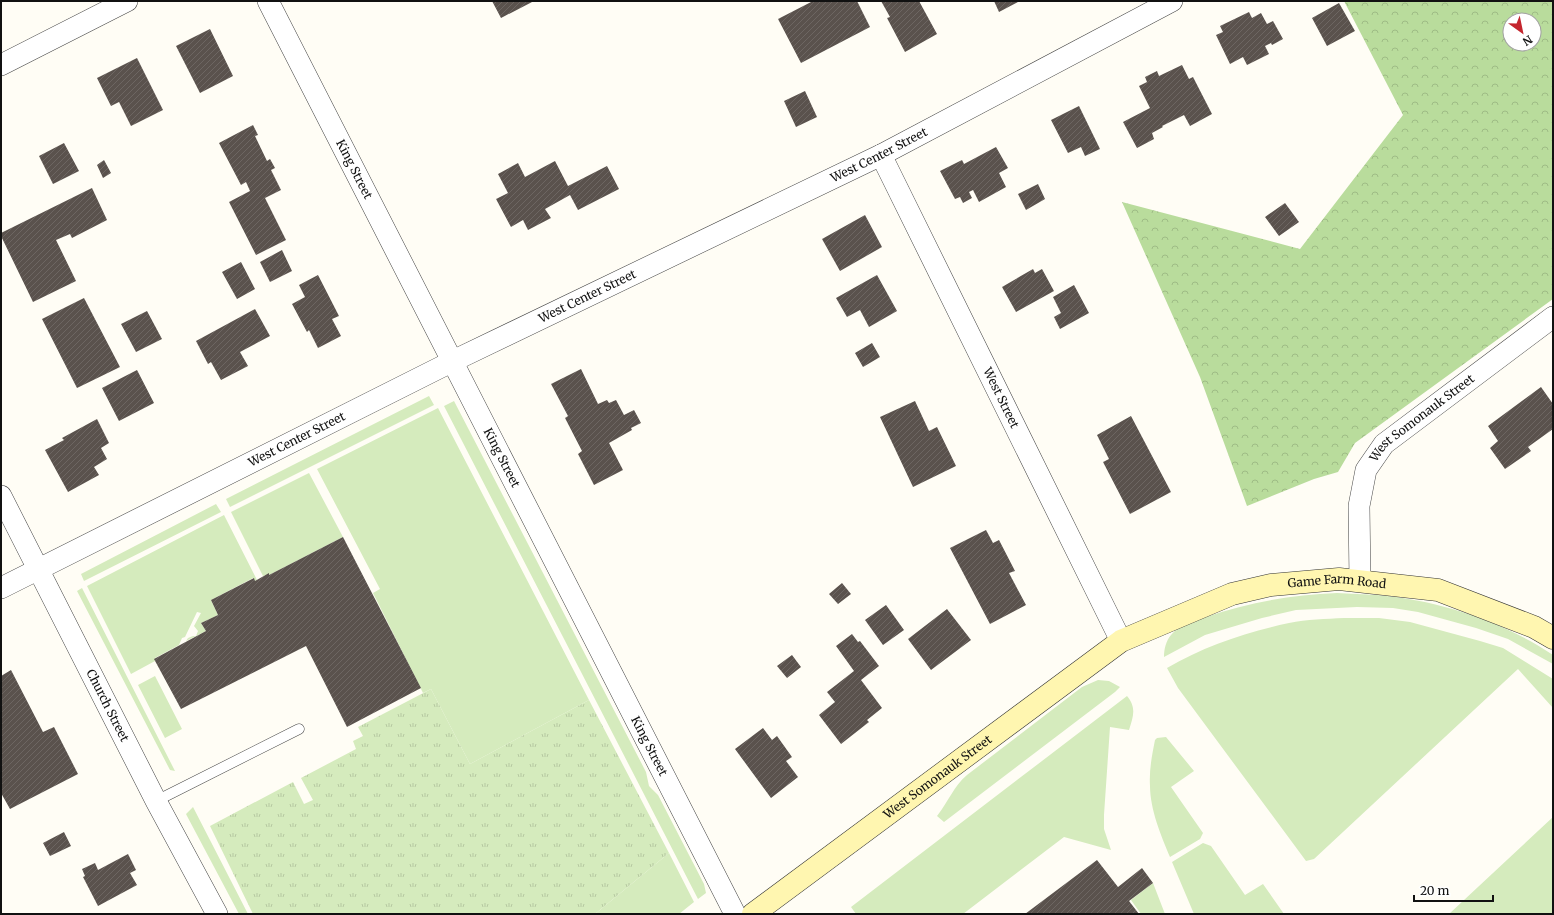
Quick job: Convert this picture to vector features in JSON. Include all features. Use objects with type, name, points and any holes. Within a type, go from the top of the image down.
[{"type":"street","points":[[1,64],[127,1]]},
{"type":"street","name":"King Street","points":[[268,1],[735,914]]},
{"type":"street","name":"West Center Street","points":[[1,588],[453,361],[881,155],[1172,1]]},
{"type":"street","name":"West Street","points":[[881,155],[1122,641]]},
{"type":"street","name":"West Somonauk Street","points":[[1360,581],[1359,506],[1366,470],[1384,444],[1553,317]]},
{"type":"street","name":"Church Street","points":[[1,496],[156,801],[217,914]]},
{"type":"street","name":"Game Farm Road","points":[[1122,641],[1232,594],[1271,585],[1339,579],[1438,590],[1534,627],[1553,638]]},
{"type":"street","name":"West Somonauk Street","points":[[753,914],[1122,641]]},
{"type":"lane","points":[[156,801],[299,728]]},
{"type":"green space","points":[[1344,1],[1553,1],[1553,299],[1355,443],[1338,472],[1314,479],[1247,506],[1200,377],[1122,202],[1300,249],[1403,115]]},
{"type":"green space","points":[[429,396],[434,405],[230,507],[226,499]]},
{"type":"green space","points":[[454,401],[646,772],[649,786],[658,795],[704,884],[706,893],[698,899],[444,406]]},
{"type":"green space","points":[[438,408],[589,700],[470,764],[431,689],[423,693],[373,593],[380,589],[317,469]]},
{"type":"green space","points":[[309,473],[343,537],[269,575],[263,576],[231,512]]},
{"type":"green space","points":[[216,504],[221,512],[84,581],[81,574]]},
{"type":"green space","points":[[224,515],[257,580],[255,581],[253,578],[211,600],[218,615],[201,623],[206,631],[196,636],[198,631],[194,626],[201,613],[197,612],[185,637],[182,638],[179,645],[155,658],[155,661],[131,674],[87,586]]},
{"type":"green space","points":[[82,588],[175,771],[170,770],[77,591]]},
{"type":"green space","points":[[1337,593],[1400,598],[1446,607],[1469,614],[1491,622],[1533,643],[1553,655],[1553,664],[1508,639],[1476,628],[1418,612],[1393,608],[1357,607],[1296,610],[1262,618],[1205,635],[1164,657],[1164,651],[1171,635],[1179,628],[1192,622],[1254,603],[1304,595]]},
{"type":"green space","points":[[1379,618],[1410,622],[1503,648],[1553,679],[1553,708],[1518,669],[1314,859],[1306,861],[1178,688],[1167,668],[1211,646],[1257,631],[1316,619]]},
{"type":"green space","points":[[196,636],[186,641],[188,638]]},
{"type":"green space","points":[[155,676],[182,729],[165,738],[138,685]]},
{"type":"green space","points":[[1098,680],[1109,681],[1120,687],[944,822],[937,816],[962,779],[1082,687]]},
{"type":"green space","points":[[431,689],[470,764],[589,700],[669,853],[595,914],[253,914],[210,826],[293,782],[304,804],[313,800],[301,778],[356,749],[353,741],[363,736],[358,727]]},
{"type":"green space","points":[[1127,696],[1133,709],[1133,717],[1129,730],[1110,727],[1104,829],[1111,850],[1064,837],[963,914],[856,914],[851,907]]},
{"type":"green space","points":[[1166,737],[1194,771],[1171,787],[1203,833],[1200,839],[1170,857],[1154,813],[1150,795],[1150,768],[1155,740],[1157,738]]},
{"type":"green space","points":[[193,807],[248,914],[239,914],[187,816],[186,814]]},
{"type":"green space","points":[[1553,817],[1553,914],[1449,914]]},
{"type":"green space","points":[[1203,843],[1211,846],[1245,895],[1263,884],[1284,914],[1194,914],[1172,862]]},
{"type":"green space","points":[[669,853],[694,902],[679,914],[595,914]]},
{"type":"green space","points":[[1153,883],[1165,914],[1141,914],[1131,900]]},
{"type":"building","points":[[492,1],[534,1],[501,18]]},
{"type":"building","points":[[813,1],[857,1],[870,27],[801,63],[778,19]]},
{"type":"building","points":[[881,1],[919,1],[937,34],[905,52],[887,18],[890,17]]},
{"type":"building","points":[[994,1],[1020,1],[999,12]]},
{"type":"building","points":[[1339,3],[1355,31],[1327,46],[1312,18]]},
{"type":"building","points":[[1249,12],[1252,18],[1261,13],[1267,24],[1273,21],[1283,39],[1272,45],[1271,43],[1265,46],[1269,54],[1247,65],[1243,57],[1230,64],[1216,35],[1223,32],[1220,26]]},
{"type":"building","points":[[210,29],[233,76],[200,93],[176,46]]},
{"type":"building","points":[[137,58],[163,110],[131,126],[119,102],[111,106],[97,78]]},
{"type":"building","points":[[1182,65],[1189,79],[1193,77],[1212,114],[1190,126],[1184,115],[1152,133],[1154,139],[1137,148],[1123,122],[1150,108],[1139,86],[1147,82],[1145,77],[1157,71],[1159,76]]},
{"type":"building","points":[[805,91],[817,117],[796,127],[784,101]]},
{"type":"building","points":[[1079,106],[1100,149],[1085,156],[1081,147],[1068,153],[1051,120]]},
{"type":"building","points":[[253,125],[258,135],[255,136],[267,161],[270,159],[275,168],[271,170],[281,190],[265,198],[286,240],[256,255],[229,202],[250,191],[246,182],[241,185],[219,143]]},
{"type":"building","points":[[64,143],[79,171],[53,184],[39,156]]},
{"type":"building","points":[[996,147],[1008,168],[999,173],[1006,187],[979,202],[973,190],[969,192],[972,198],[963,203],[960,197],[955,199],[940,171],[962,160],[964,164]]},
{"type":"building","points":[[104,160],[111,173],[103,178],[97,165]]},
{"type":"building","points":[[555,161],[568,186],[607,166],[619,189],[578,210],[570,195],[545,209],[551,218],[528,230],[523,220],[511,227],[496,199],[508,193],[498,174],[518,163],[525,177]]},
{"type":"building","points":[[1038,184],[1045,199],[1026,210],[1018,194]]},
{"type":"building","points":[[92,188],[107,220],[72,238],[70,234],[56,240],[76,281],[33,302],[1,236],[1,233]]},
{"type":"building","points":[[1285,203],[1299,222],[1279,236],[1265,217]]},
{"type":"building","points":[[865,215],[882,247],[840,271],[822,239]]},
{"type":"building","points":[[282,250],[292,271],[270,282],[260,262]]},
{"type":"building","points":[[241,262],[255,289],[237,299],[222,272]]},
{"type":"building","points":[[1033,269],[1035,273],[1042,269],[1054,291],[1016,312],[1002,287]]},
{"type":"building","points":[[318,275],[339,316],[332,319],[341,336],[318,348],[309,330],[307,332],[292,304],[305,297],[299,285]]},
{"type":"building","points":[[877,275],[897,311],[869,327],[860,310],[847,317],[836,298]]},
{"type":"building","points":[[1074,285],[1089,313],[1060,329],[1054,317],[1061,313],[1053,297]]},
{"type":"building","points":[[84,298],[120,367],[77,388],[42,319]]},
{"type":"building","points":[[255,309],[270,336],[240,352],[248,366],[221,380],[211,362],[208,364],[196,341]]},
{"type":"building","points":[[147,311],[162,339],[136,352],[121,324]]},
{"type":"building","points":[[872,343],[880,357],[863,367],[855,353]]},
{"type":"building","points":[[581,369],[598,404],[607,400],[609,403],[616,400],[624,415],[634,410],[641,423],[609,443],[623,470],[594,485],[578,454],[582,451],[565,418],[568,416],[551,384]]},
{"type":"building","points":[[137,370],[154,403],[119,421],[102,388]]},
{"type":"building","points":[[1541,387],[1553,404],[1553,429],[1528,447],[1531,451],[1505,469],[1490,448],[1498,441],[1488,426]]},
{"type":"building","points":[[915,401],[929,431],[937,427],[956,466],[913,487],[880,417]]},
{"type":"building","points":[[1131,416],[1171,492],[1130,514],[1103,462],[1109,459],[1097,435]]},
{"type":"building","points":[[97,419],[109,443],[101,448],[107,459],[94,467],[99,475],[68,492],[45,450],[64,440],[62,438]]},
{"type":"building","points":[[986,530],[993,543],[999,540],[1015,571],[1009,573],[1026,605],[990,624],[950,548]]},
{"type":"building","points":[[343,537],[421,688],[347,727],[306,646],[181,709],[154,659],[206,631],[201,623],[218,615],[211,600],[254,578],[255,581],[269,573],[269,575]]},
{"type":"building","points":[[842,583],[851,594],[838,604],[829,594]]},
{"type":"building","points":[[886,605],[904,630],[883,645],[865,620]]},
{"type":"building","points":[[947,609],[971,640],[931,670],[908,639]]},
{"type":"building","points":[[852,634],[858,642],[860,641],[879,666],[861,680],[882,708],[867,720],[869,722],[841,744],[819,715],[835,702],[827,692],[854,671],[836,646]]},
{"type":"building","points":[[792,655],[801,667],[787,678],[777,666]]},
{"type":"building","points":[[11,670],[43,732],[54,727],[78,774],[10,809],[1,793],[1,676]]},
{"type":"building","points":[[763,728],[772,740],[777,736],[792,757],[786,761],[798,777],[771,798],[735,749]]},
{"type":"building","points":[[64,832],[71,846],[50,856],[43,843]]},
{"type":"building","points":[[128,854],[136,870],[130,873],[137,885],[98,906],[83,877],[85,876],[82,869],[95,863],[98,870]]},
{"type":"building","points":[[1097,860],[1118,887],[1142,868],[1153,883],[1129,901],[1139,914],[1025,914]]}]
